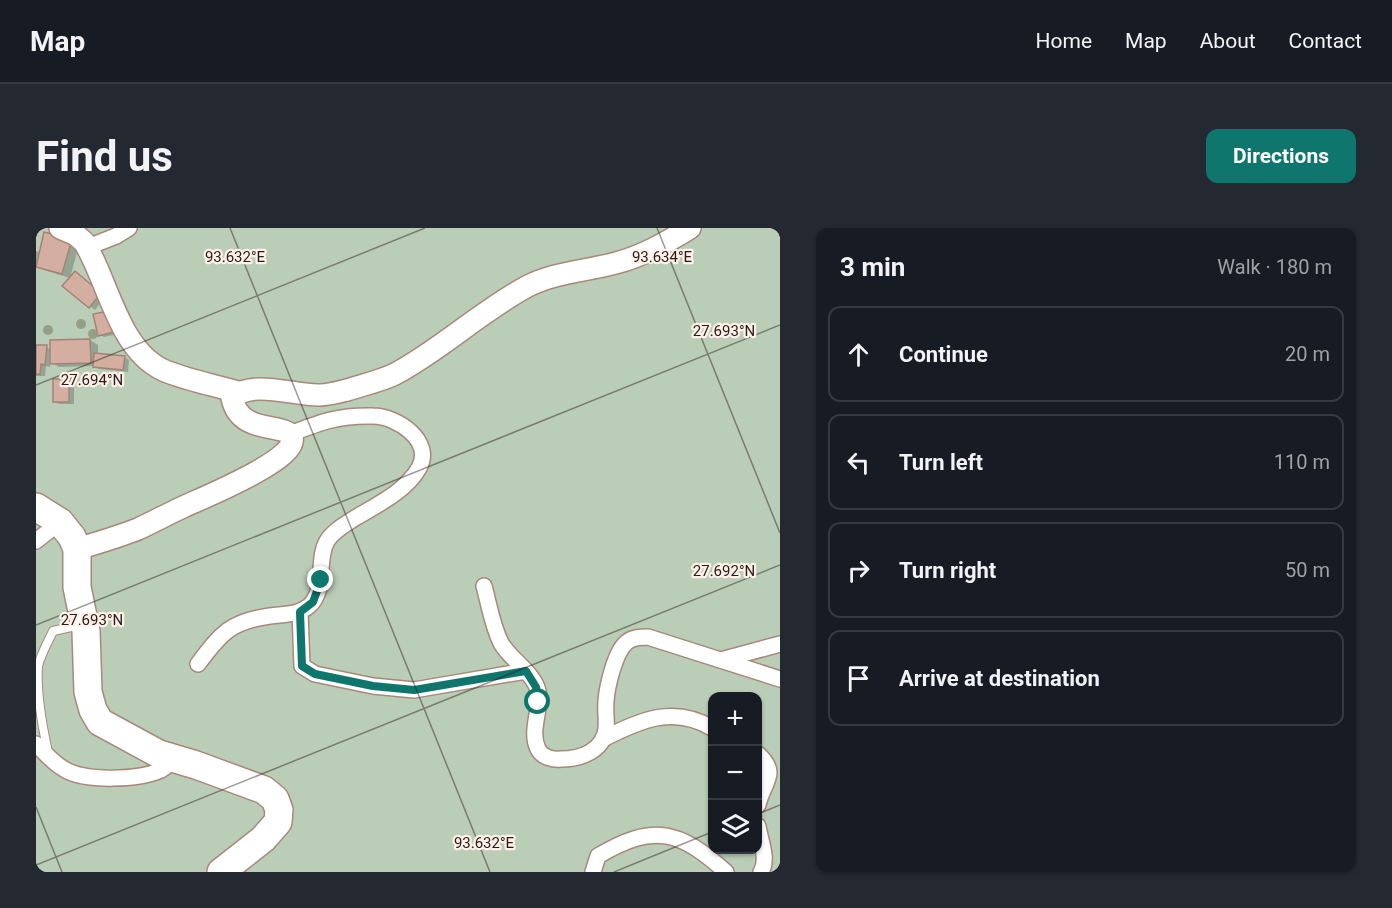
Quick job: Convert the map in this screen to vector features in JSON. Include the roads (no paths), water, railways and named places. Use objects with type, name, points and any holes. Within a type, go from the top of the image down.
[{"type":"highway","points":[[36,507],[60,522],[72,537],[77,549],[77,587],[84,625],[88,692],[93,710],[100,722],[159,754],[264,790],[275,799],[279,810],[279,822],[273,830],[221,872]]},
{"type":"street","points":[[60,228],[76,235],[88,247],[132,342],[142,354],[161,369],[238,392],[259,389],[320,395],[344,391],[393,375],[444,344],[506,299],[529,286],[545,279],[617,263],[660,246],[690,228]]},
{"type":"street","points":[[88,247],[129,228]]},
{"type":"street","points":[[77,549],[140,528],[259,470],[286,452],[292,445],[290,434],[247,421],[234,406],[232,398],[238,392]]},
{"type":"street","points":[[198,664],[217,638],[230,628],[251,619],[300,612],[313,602],[321,580],[326,542],[333,534],[407,482],[415,474],[423,458],[422,449],[415,435],[401,425],[380,416],[355,415],[331,418],[290,434]]},
{"type":"street","points":[[36,541],[60,522]]},
{"type":"street","points":[[484,586],[501,643],[526,671],[536,687],[538,702],[534,724],[538,749],[544,756],[555,760],[585,756],[603,739],[606,730],[607,690],[620,650],[625,643],[638,637],[648,637],[780,679]]},
{"type":"street","points":[[300,612],[302,666],[315,674],[373,686],[414,690],[526,671]]},
{"type":"street","points":[[721,660],[780,644]]},
{"type":"street","points":[[603,739],[625,728],[665,717],[682,716],[698,720],[708,726]]},
{"type":"street","points":[[36,744],[62,769],[79,776],[108,778],[145,775],[161,770],[176,759]]},
{"type":"street","points":[[762,758],[768,765],[770,772],[762,791]]},
{"type":"street","points":[[593,872],[598,856],[620,843],[653,835],[678,838],[703,851],[726,872]]},
{"type":"street","points":[[761,872],[764,868],[762,847]]},
{"type":"lane","points":[[49,756],[38,703],[36,680],[38,664],[53,631],[84,625]]}]
